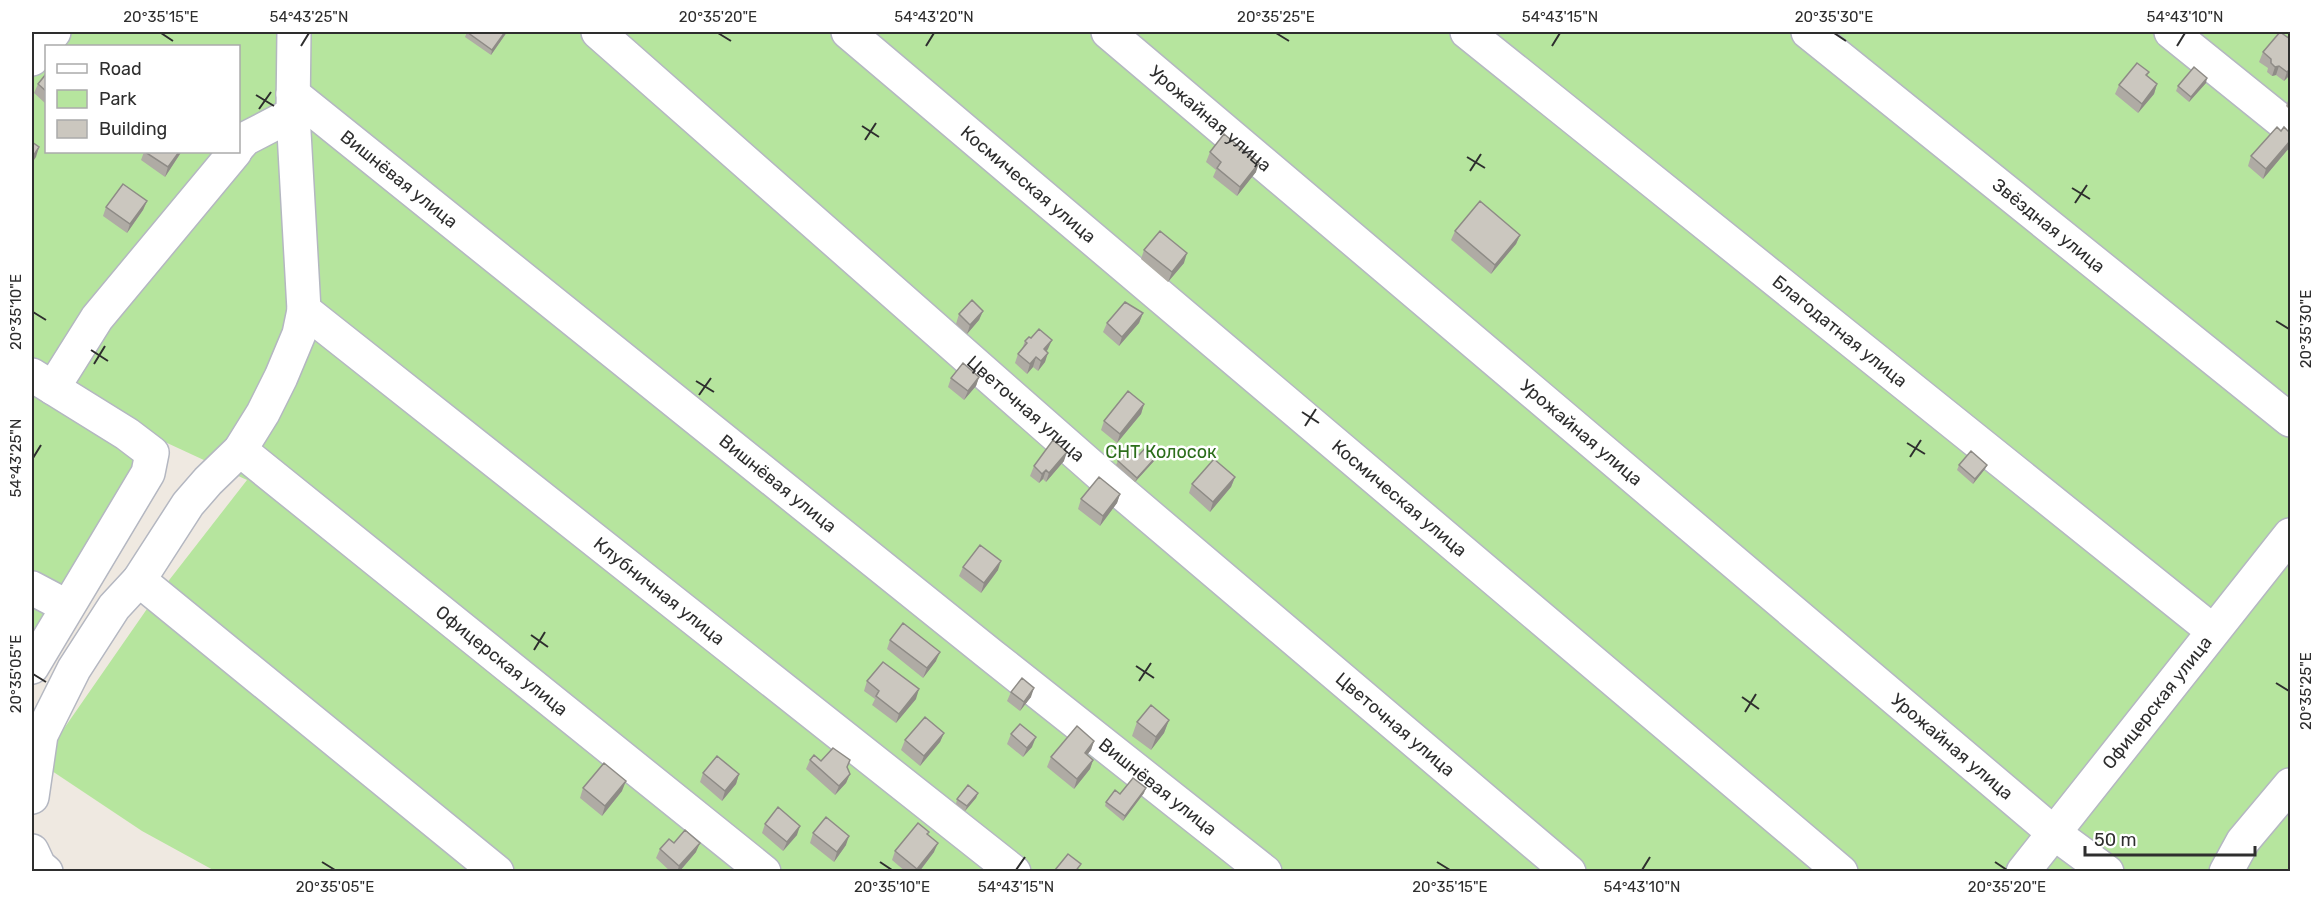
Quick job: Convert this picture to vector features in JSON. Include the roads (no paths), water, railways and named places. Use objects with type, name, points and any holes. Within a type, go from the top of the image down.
[{"type":"street","points":[[32,59],[54,32]]},
{"type":"street","points":[[32,797],[41,735],[74,669],[114,607],[139,580],[188,504],[240,450],[263,413],[299,334],[304,310],[293,104],[294,32]]},
{"type":"street","name":"Цветочная улица","points":[[598,32],[1101,476],[1569,872]]},
{"type":"street","name":"Космическая улица","points":[[848,32],[1841,872]]},
{"type":"street","name":"Урожайная улица","points":[[1108,32],[2054,833],[2107,872]]},
{"type":"street","name":"Благодатная улица","points":[[1467,32],[2213,631]]},
{"type":"street","name":"Звёздная улица","points":[[1808,32],[2290,420]]},
{"type":"street","points":[[2171,32],[2290,128]]},
{"type":"street","points":[[240,145],[293,104]]},
{"type":"street","name":"Вишнёвая улица","points":[[293,104],[1265,872]]},
{"type":"street","points":[[32,668],[66,606],[148,473],[152,453],[127,434],[42,381],[234,153]]},
{"type":"street","name":"Клубничная улица","points":[[304,310],[1014,872]]},
{"type":"street","name":"Офицерская улица","points":[[240,450],[764,872]]},
{"type":"street","name":"Офицерская улица","points":[[2023,872],[2290,535]]},
{"type":"street","points":[[139,580],[497,872]]},
{"type":"street","points":[[32,588],[66,606]]},
{"type":"street","points":[[2226,872],[2243,841],[2290,785]]},
{"type":"street","points":[[32,850],[39,866],[46,872]]},
{"type":"park label","name":"СНТ Колосок","points":[[1161,452]]}]
